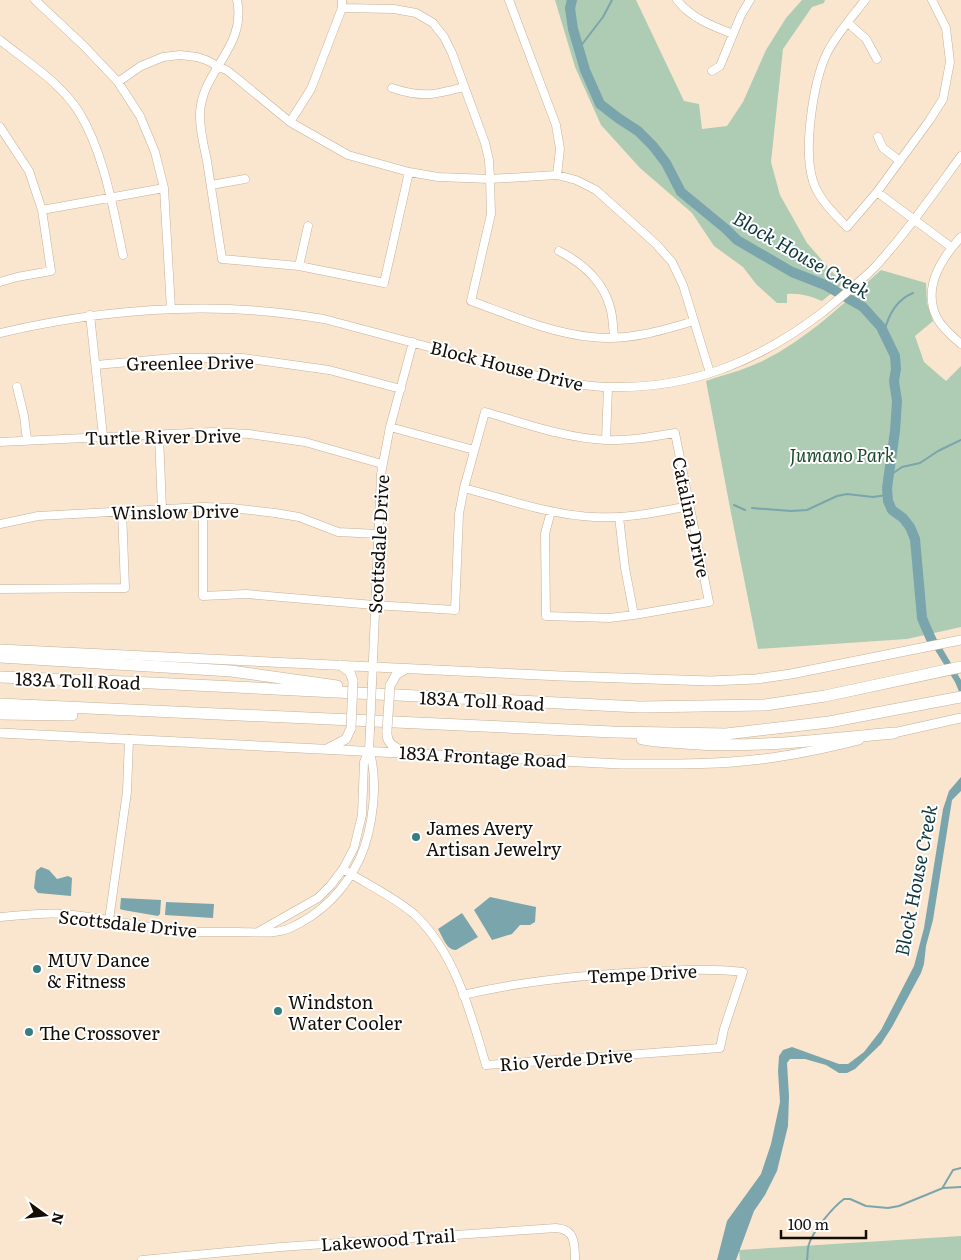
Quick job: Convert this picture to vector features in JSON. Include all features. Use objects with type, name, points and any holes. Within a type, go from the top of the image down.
[{"type":"highway","points":[[0,658],[231,670],[405,696]]},
{"type":"highway","name":"183A Toll Road","points":[[0,677],[640,707],[765,705],[824,696],[961,667]]},
{"type":"highway","name":"183A Toll Road","points":[[0,704],[613,732],[726,734],[828,722],[961,697]]},
{"type":"highway","points":[[0,714],[154,716],[196,713]]},
{"type":"highway","points":[[613,732],[646,740],[693,744],[790,743],[894,733]]},
{"type":"main road","points":[[0,649],[340,664],[406,669],[710,681],[756,679],[961,640]]},
{"type":"main road","points":[[329,748],[346,739],[351,728],[352,681],[350,672],[340,664]]},
{"type":"main road","points":[[406,669],[396,675],[390,686],[387,737],[391,745],[407,752]]},
{"type":"main road","name":"183A Frontage Road","points":[[0,733],[621,764],[679,764],[761,760],[792,755],[961,718]]},
{"type":"street","points":[[35,0],[84,46],[118,82],[140,116],[154,152],[164,188],[171,309]]},
{"type":"street","points":[[237,0],[239,18],[235,38],[218,65],[203,96],[200,114],[222,259],[299,266],[384,282],[409,172]]},
{"type":"street","points":[[509,0],[556,125],[560,149],[556,175]]},
{"type":"street","points":[[677,0],[682,7],[696,17],[732,34]]},
{"type":"street","points":[[712,72],[720,66],[732,34],[750,0]]},
{"type":"street","points":[[865,0],[827,53],[816,86],[810,128],[809,163],[813,183],[826,204],[847,226],[877,192],[929,121],[942,99],[950,62],[946,28],[932,0]]},
{"type":"street","points":[[290,122],[311,89],[342,4],[368,10],[394,9],[416,13],[433,23],[452,53],[485,143],[489,160],[491,214],[471,301],[566,334],[593,338],[614,338],[656,332],[694,321]]},
{"type":"street","points":[[848,23],[866,39],[877,58]]},
{"type":"street","points":[[0,40],[53,82],[78,112],[94,142],[110,197],[123,254]]},
{"type":"street","points":[[118,82],[152,60],[171,55],[197,57],[228,71],[290,122],[348,155],[409,172],[438,177],[490,179],[556,175],[576,180],[596,190],[656,244],[672,262],[683,285],[710,373]]},
{"type":"street","points":[[392,88],[411,94],[428,95],[464,87]]},
{"type":"street","points":[[0,127],[30,171],[42,210],[51,271],[0,282]]},
{"type":"street","points":[[878,138],[883,148],[900,161]]},
{"type":"street","name":"Block House Drive","points":[[0,333],[45,322],[90,315],[171,309],[225,308],[292,313],[324,319],[572,384],[608,387],[664,384],[710,373],[761,353],[803,328],[849,291],[873,268],[914,220],[961,156]]},
{"type":"street","points":[[211,185],[246,179]]},
{"type":"street","points":[[42,210],[164,188]]},
{"type":"street","points":[[877,192],[951,248]]},
{"type":"street","points":[[299,266],[308,226]]},
{"type":"street","points":[[961,237],[951,248],[937,270],[931,289],[937,319],[961,344]]},
{"type":"street","points":[[559,251],[571,257],[594,276],[604,290],[611,308],[614,338]]},
{"type":"street","points":[[90,315],[103,436]]},
{"type":"street","name":"Scottsdale Drive","points":[[257,932],[318,898],[331,886],[354,848],[362,815],[364,762],[369,750],[374,605],[382,464],[390,427],[414,342]]},
{"type":"street","name":"Greenlee Drive","points":[[96,365],[173,358],[243,358],[329,370],[401,388]]},
{"type":"street","points":[[18,387],[27,440]]},
{"type":"street","points":[[203,507],[203,596],[246,594],[455,610],[459,514],[464,488],[485,412],[576,437],[606,440],[608,387]]},
{"type":"street","points":[[390,427],[474,450]]},
{"type":"street","name":"Turtle River Drive","points":[[0,442],[212,432],[249,434],[305,442],[382,464]]},
{"type":"street","name":"Catalina Drive","points":[[606,440],[637,439],[674,433],[709,602],[634,615]]},
{"type":"street","points":[[159,435],[162,509]]},
{"type":"street","points":[[464,488],[551,511],[580,516],[619,517],[650,514],[689,506]]},
{"type":"street","name":"Winslow Drive","points":[[0,524],[38,516],[203,507],[275,513],[299,517],[338,532],[378,534]]},
{"type":"street","points":[[0,589],[126,588],[122,511]]},
{"type":"street","points":[[551,511],[545,534],[546,616],[592,618],[634,615],[625,568],[619,517]]},
{"type":"street","points":[[109,920],[126,792],[129,739]]},
{"type":"street","name":"Scottsdale Drive","points":[[0,917],[62,914],[191,932],[269,932],[288,928],[324,909],[352,875],[364,850],[373,800],[373,763],[369,750]]},
{"type":"street","name":"Rio Verde Drive","points":[[343,869],[400,903],[433,936],[450,963],[463,995],[486,1065],[720,1048]]},
{"type":"street","name":"Tempe Drive","points":[[463,995],[500,986],[594,975],[721,969],[743,972],[724,1029],[720,1048]]},
{"type":"street","name":"Lakewood Trail","points":[[142,1260],[281,1247],[556,1228],[566,1230],[572,1235],[575,1242],[575,1260]]},
{"type":"green space","points":[[555,0],[636,0],[684,101],[699,104],[702,129],[727,126],[743,102],[766,50],[786,18],[802,0],[825,0],[824,3],[812,7],[783,49],[771,162],[780,195],[807,243],[843,284],[822,301],[805,295],[787,294],[787,303],[777,303],[756,284],[743,267],[714,246],[692,213],[640,168],[601,125],[575,67]]},
{"type":"green space","name":"Jumano Park","points":[[881,270],[926,283],[927,303],[933,321],[915,336],[924,362],[946,381],[961,366],[961,627],[907,639],[758,649],[706,381],[752,366],[791,345],[838,309]]},
{"type":"green space","points":[[961,1236],[961,1260],[740,1260],[739,1250]]},
{"type":"water","points":[[929,626],[961,680],[961,696],[955,682],[922,629]]},
{"type":"water","points":[[961,777],[961,791],[952,800],[933,920],[921,973],[881,1044],[855,1069],[847,1073],[839,1073],[826,1065],[805,1059],[790,1059],[787,1063],[788,1126],[777,1171],[765,1195],[754,1211],[736,1260],[717,1260],[727,1221],[761,1174],[771,1144],[780,1102],[778,1071],[779,1056],[783,1050],[792,1047],[839,1064],[848,1064],[864,1052],[881,1030],[914,966],[924,928],[943,809],[949,791]]},
{"type":"water","points":[[41,867],[49,870],[57,879],[68,876],[72,878],[71,896],[38,893],[34,888],[36,871]]},
{"type":"water","points":[[490,897],[536,907],[535,922],[530,925],[520,925],[512,934],[492,940],[474,910]]},
{"type":"water","points":[[121,898],[161,900],[160,914],[158,916],[120,909]]},
{"type":"water","points":[[166,902],[214,904],[213,918],[165,915]]},
{"type":"water","points":[[462,913],[478,937],[456,950],[447,945],[438,929]]},
{"type":"waterway","name":"Block House Creek","points":[[572,0],[570,8],[573,29],[585,70],[600,104],[638,131],[653,146],[666,163],[681,192],[737,240],[792,272],[825,285],[863,307],[881,327],[895,356],[896,369],[894,381],[897,401],[887,488],[888,501],[892,510],[903,518],[910,527],[915,539],[922,618],[931,639]]},
{"type":"waterway","points":[[580,47],[603,17],[612,0]]},
{"type":"waterway","points":[[884,333],[888,320],[897,304],[913,293]]},
{"type":"waterway","points":[[889,476],[902,467],[920,463],[938,451],[961,440]]},
{"type":"waterway","points":[[752,508],[791,511],[807,510],[837,496],[847,494],[873,497],[887,495]]},
{"type":"waterway","points":[[734,505],[745,510]]},
{"type":"waterway","points":[[943,1187],[953,1170],[961,1168]]},
{"type":"waterway","points":[[807,1260],[808,1246],[811,1239],[829,1213],[844,1199],[850,1199],[866,1206],[888,1208],[899,1206],[943,1188],[961,1187]]},
{"type":"place","name":"James Avery Artisan Jewelry","points":[[416,837]]},
{"type":"place","name":"MUV Dance & Fitness","points":[[37,969]]},
{"type":"place","name":"Windston Water Cooler","points":[[278,1011]]},
{"type":"place","name":"The Crossover","points":[[29,1032]]}]
